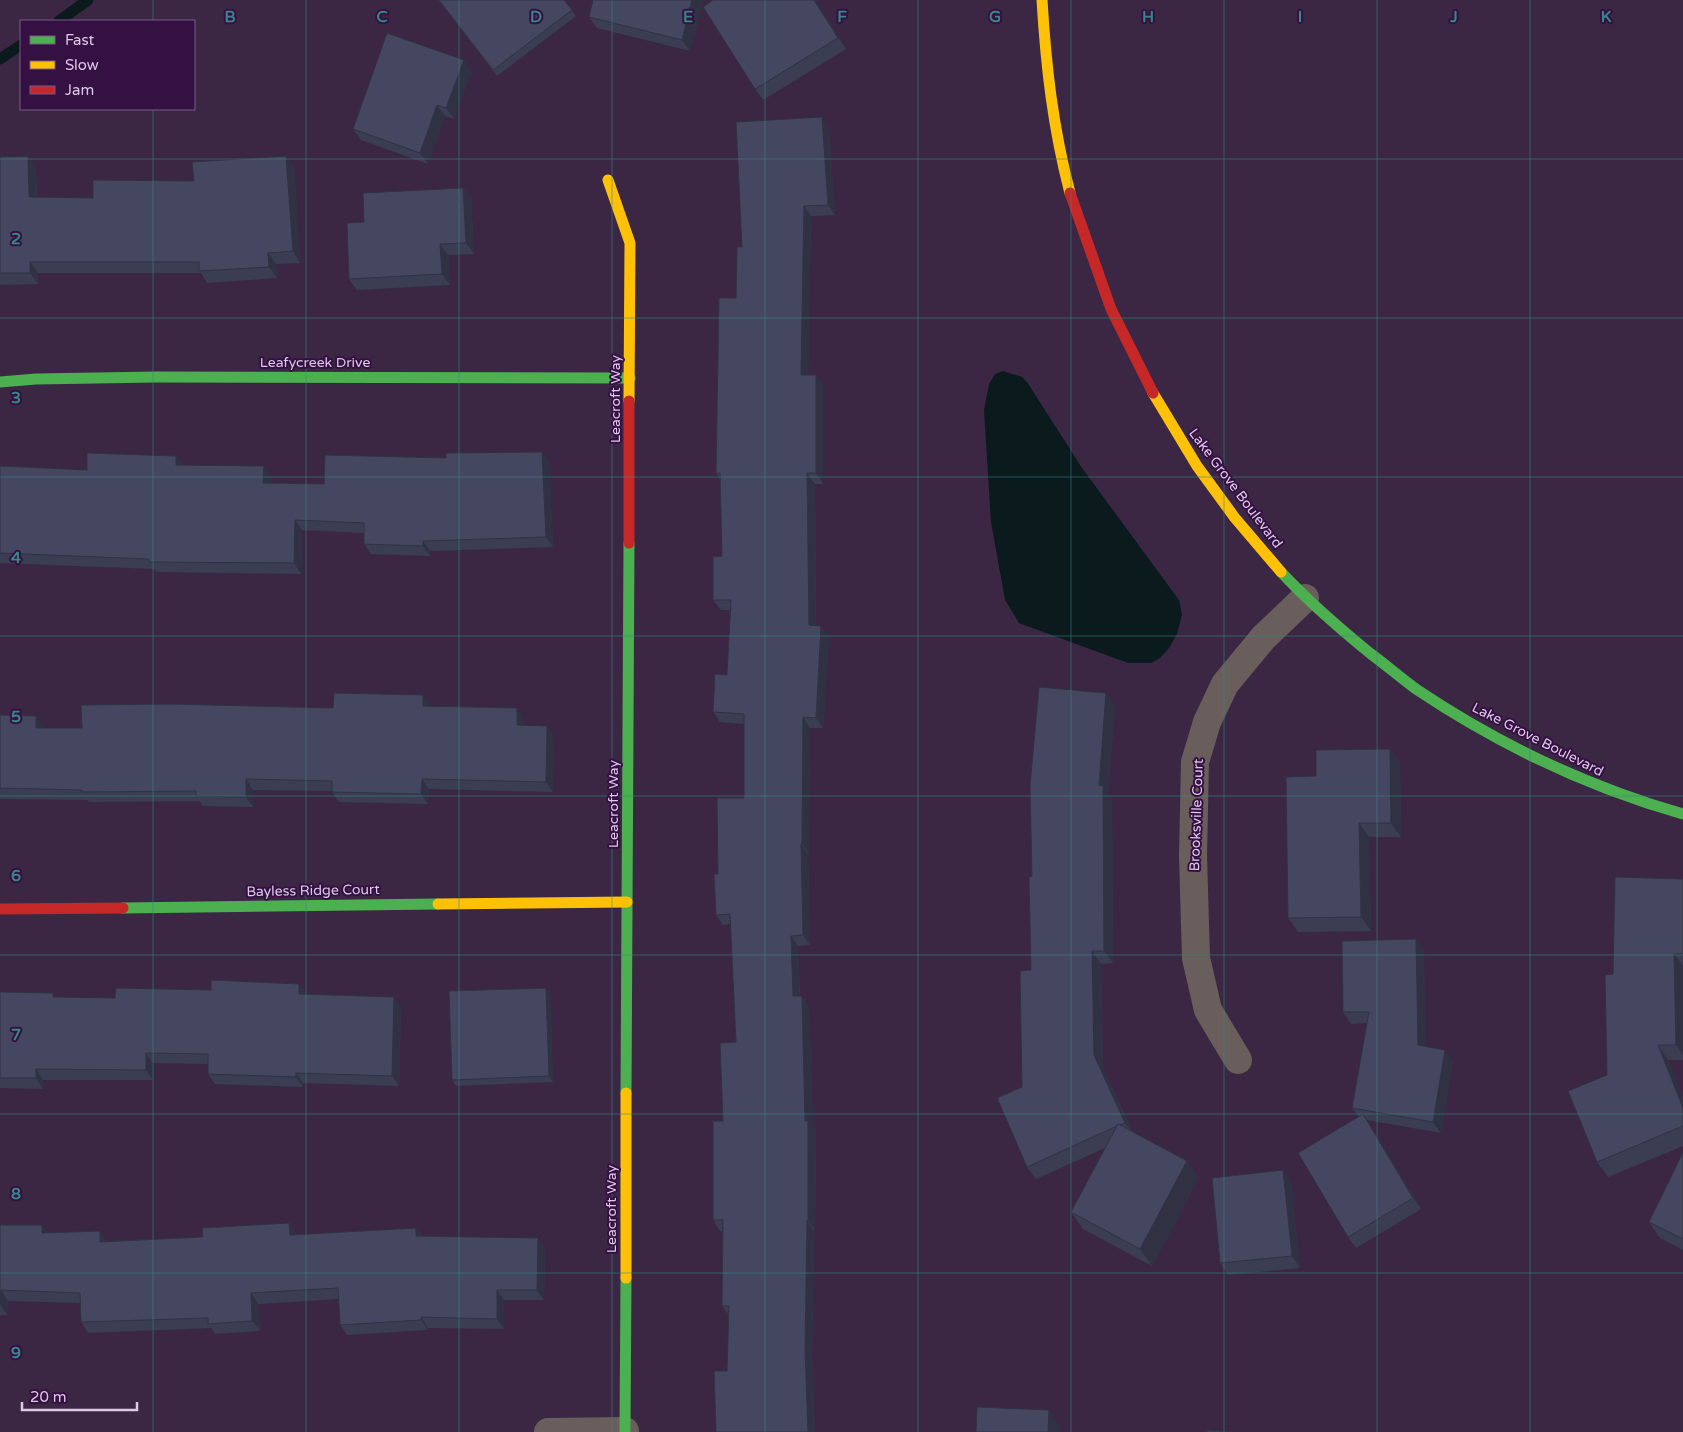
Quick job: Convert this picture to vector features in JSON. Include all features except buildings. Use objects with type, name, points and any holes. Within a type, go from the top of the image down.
[{"type":"street","name":"Lake Grove Boulevard","points":[[1042,0],[1045,56],[1054,124],[1070,192],[1111,308],[1158,406],[1197,466],[1236,518],[1305,598],[1415,688],[1478,727],[1551,765],[1597,786],[1644,803],[1683,814]]},
{"type":"street","name":"Leacroft Way","points":[[608,180],[630,243],[625,1431]]},
{"type":"street","name":"Leafycreek Drive","points":[[0,382],[36,379],[156,377],[630,378]]},
{"type":"street","name":"Brooksville Court","points":[[1238,1060],[1208,1010],[1196,958],[1193,855],[1195,762],[1207,722],[1225,684],[1264,637],[1305,598]]},
{"type":"street","name":"Bayless Ridge Court","points":[[0,909],[627,902]]},
{"type":"street","points":[[548,1432],[625,1431]]},
{"type":"shaded area","points":[[1003,371],[1022,377],[1027,382],[1082,468],[1179,600],[1182,615],[1177,634],[1169,648],[1160,658],[1151,663],[1128,663],[1019,623],[1005,600],[991,522],[984,410],[989,384],[995,374]]},
{"type":"waterway","points":[[60,20],[88,0]]},
{"type":"waterway","points":[[0,59],[20,46]]},
{"type":"traffic: fast","points":[[0,382],[36,379],[156,377],[630,378]]},
{"type":"traffic: fast","points":[[626,1093],[629,543]]},
{"type":"traffic: fast","points":[[1281,572],[1313,604],[1359,644],[1416,689],[1447,709],[1511,746],[1578,777],[1613,791],[1683,814]]},
{"type":"traffic: fast","points":[[123,908],[438,904]]},
{"type":"traffic: fast","points":[[625,1432],[626,1278]]},
{"type":"traffic: slow","points":[[1042,0],[1051,97],[1070,193]]},
{"type":"traffic: slow","points":[[608,180],[630,243],[629,401]]},
{"type":"traffic: slow","points":[[1153,393],[1197,466],[1235,518],[1281,572]]},
{"type":"traffic: slow","points":[[438,904],[627,902]]},
{"type":"traffic: slow","points":[[626,1093],[626,1278]]},
{"type":"traffic: jam","points":[[1070,193],[1111,309],[1153,393]]},
{"type":"traffic: jam","points":[[629,401],[629,543]]},
{"type":"traffic: jam","points":[[0,909],[123,908]]}]
